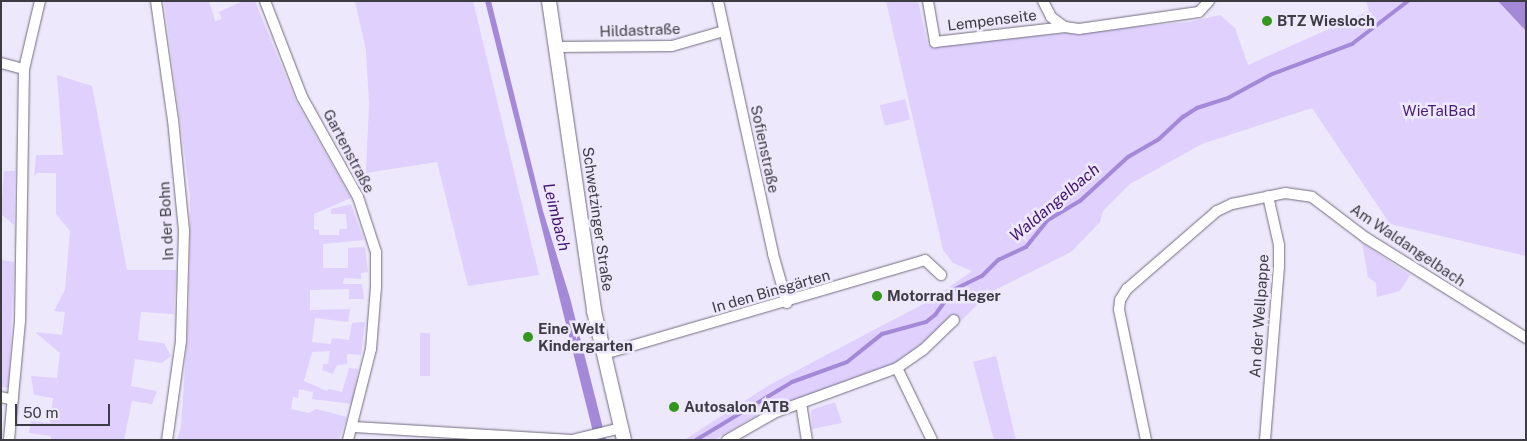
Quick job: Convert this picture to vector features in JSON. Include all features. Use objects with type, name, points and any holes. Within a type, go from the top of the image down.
[{"type":"street","points":[[9,440],[20,321],[24,69],[40,1]]},
{"type":"street","name":"In der Bohn","points":[[156,1],[173,120],[184,231],[181,341],[167,440]]},
{"type":"street","name":"Gartenstraße","points":[[265,1],[302,97],[358,197],[376,252],[376,287],[371,349],[354,426],[348,440]]},
{"type":"street","name":"Schwetzinger Straße","points":[[549,1],[594,311],[623,434]]},
{"type":"street","name":"Sofienstraße","points":[[718,1],[773,254],[788,303]]},
{"type":"street","name":"Lempenseite","points":[[928,1],[935,42],[1065,27],[1079,29],[1199,12],[1209,1]]},
{"type":"street","name":"Lempenseite","points":[[1043,1],[1051,17],[1065,27]]},
{"type":"street","name":"Hildastraße","points":[[556,47],[672,46],[724,32]]},
{"type":"street","points":[[1,63],[24,69]]},
{"type":"street","name":"Am Waldangelbach","points":[[1146,440],[1119,310],[1122,295],[1225,206],[1268,196],[1300,193],[1312,198],[1366,238],[1526,338]]},
{"type":"street","name":"An der Wellpappe","points":[[1265,440],[1279,267],[1278,245],[1268,196]]},
{"type":"street","name":"In den Binsgärten","points":[[604,354],[788,303],[925,260],[941,275]]},
{"type":"street","points":[[727,440],[776,412],[897,368],[923,350],[954,320]]},
{"type":"street","points":[[897,368],[932,440]]},
{"type":"street","points":[[1,397],[13,400]]},
{"type":"street","points":[[801,403],[807,440]]},
{"type":"street","points":[[354,426],[531,439],[584,438],[606,432],[623,434]]},
{"type":"green space","points":[[164,1],[209,1],[215,21],[222,19],[219,12],[243,1],[255,1],[296,101],[351,198],[314,214],[314,229],[319,230],[319,235],[339,235],[339,229],[347,229],[346,214],[331,214],[331,209],[351,204],[364,240],[323,244],[323,268],[348,268],[348,248],[365,247],[368,272],[361,273],[361,279],[344,278],[343,284],[362,284],[364,299],[349,299],[349,289],[310,290],[310,310],[350,309],[348,322],[315,318],[312,342],[331,344],[332,338],[349,340],[352,323],[365,322],[361,355],[347,354],[347,364],[337,365],[333,374],[322,370],[323,364],[328,364],[330,351],[312,352],[304,381],[327,391],[329,389],[342,392],[349,368],[358,369],[352,404],[312,399],[313,392],[299,389],[298,398],[293,397],[291,409],[309,413],[316,409],[347,417],[339,440],[177,440],[181,427],[189,308],[190,197]]},
{"type":"green space","points":[[355,1],[473,1],[539,275],[468,286],[437,162],[366,173],[369,103],[366,50]]},
{"type":"green space","name":"WieTalBad","points":[[886,1],[918,1],[928,45],[1189,22],[1220,15],[1235,28],[1248,65],[1369,11],[1366,1],[1526,1],[1526,256],[1390,224],[1312,108],[1202,144],[1130,184],[1103,211],[1100,222],[1071,252],[989,293],[962,320],[897,368],[801,403],[786,399],[714,440],[684,440],[771,384],[931,300],[972,271],[953,263],[943,250]]},
{"type":"green space","points":[[57,75],[92,86],[127,270],[176,270],[174,314],[141,312],[138,340],[164,343],[171,356],[162,363],[135,359],[131,386],[157,391],[152,404],[132,401],[124,440],[51,440],[51,436],[29,433],[31,421],[50,423],[53,398],[34,395],[31,376],[57,378],[60,353],[35,332],[62,335],[65,312],[54,311],[65,290],[70,231],[56,214],[56,173],[37,173],[34,176],[36,155],[63,155]]},
{"type":"green space","points":[[905,99],[910,119],[885,126],[880,105]]},
{"type":"green space","points":[[4,171],[15,171],[14,225],[1,214]]},
{"type":"green space","points":[[1362,243],[1410,275],[1400,291],[1377,297],[1376,283],[1368,277]]},
{"type":"green space","points":[[2,260],[14,262],[9,388],[1,387]]},
{"type":"green space","points":[[420,333],[430,333],[430,376],[420,376]]},
{"type":"green space","points":[[996,356],[1016,440],[994,440],[973,362]]},
{"type":"green space","points":[[835,402],[842,423],[812,429],[811,410]]},
{"type":"shaded area","points":[[485,1],[491,1],[543,211],[570,298],[606,440],[595,440]]},
{"type":"shaded area","points":[[1498,1],[1526,1],[1526,31]]},
{"type":"waterway","name":"Waldangelbach","points":[[696,440],[792,382],[847,362],[882,334],[926,322],[935,315],[953,290],[982,276],[998,260],[1026,247],[1048,220],[1080,201],[1128,157],[1159,139],[1183,117],[1197,108],[1228,98],[1270,75],[1352,44],[1408,1]]},
{"type":"place","name":"BTZ Wiesloch","points":[[1267,21]]},
{"type":"place","name":"Motorrad Heger","points":[[877,296]]},
{"type":"place","name":"Eine Welt Kindergarten","points":[[528,337]]},
{"type":"place","name":"Autosalon ATB","points":[[674,407]]},
{"type":"water label","name":"Leimbach","points":[[556,217]]}]
